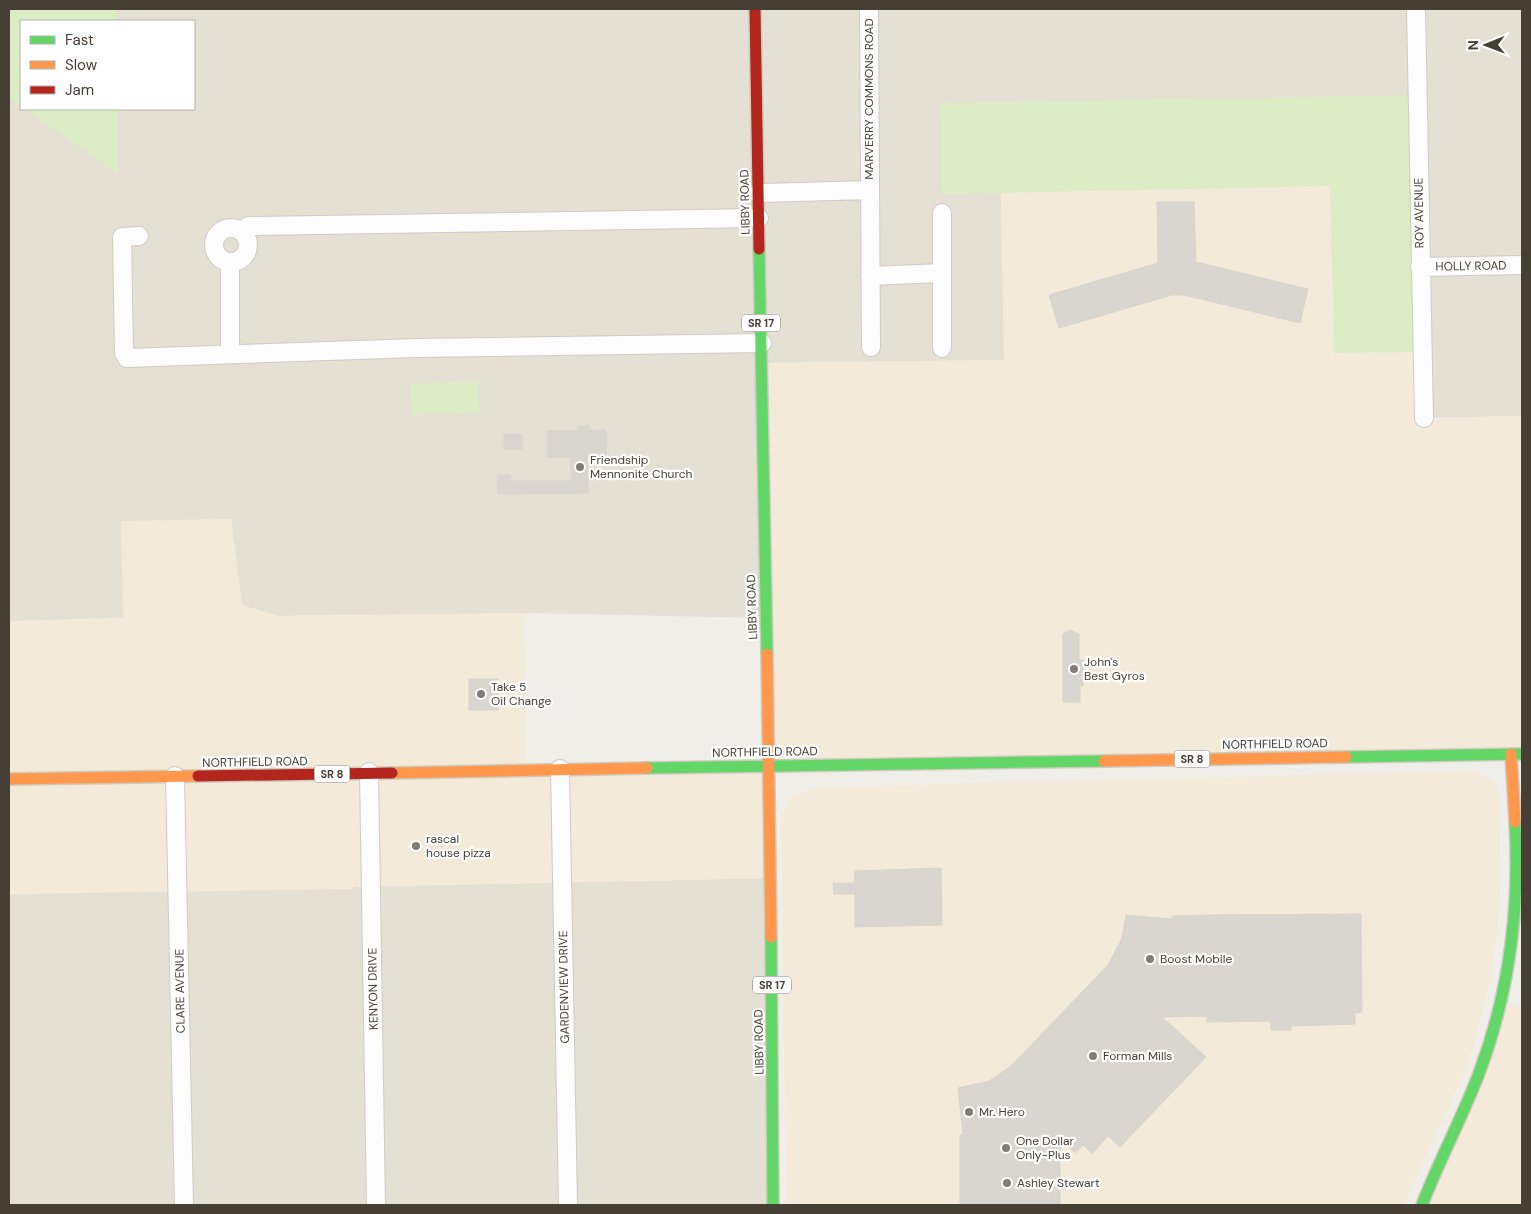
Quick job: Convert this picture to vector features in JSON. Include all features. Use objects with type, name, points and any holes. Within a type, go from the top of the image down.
[{"type":"main road","name":"LIBBY ROAD","points":[[755,9],[762,343],[762,498],[770,766],[773,1205]]},
{"type":"main road","name":"NORTHFIELD ROAD","points":[[9,779],[1517,754]]},
{"type":"main road","points":[[1422,1205],[1432,1177],[1460,1118],[1492,1034],[1514,925],[1517,754]]},
{"type":"street","name":"MARVERRY COMMONS ROAD","points":[[869,9],[871,347]]},
{"type":"street","name":"ROY AVENUE","points":[[1416,9],[1424,418]]},
{"type":"street","name":"MARVERRY COMMONS ROAD","points":[[758,193],[870,190]]},
{"type":"street","points":[[942,213],[942,348]]},
{"type":"street","points":[[242,232],[248,226],[759,218]]},
{"type":"street","points":[[232,228],[242,232],[247,238],[247,252],[239,261],[230,263],[219,258],[214,252],[213,243],[222,230],[232,228]]},
{"type":"street","points":[[138,236],[122,237],[124,354],[127,358],[416,348],[762,343]]},
{"type":"street","points":[[230,263],[230,354]]},
{"type":"street","name":"HOLLY ROAD","points":[[1420,267],[1522,265]]},
{"type":"street","points":[[870,276],[942,273]]},
{"type":"street","name":"GARDENVIEW DRIVE","points":[[560,769],[568,1205]]},
{"type":"street","name":"KENYON DRIVE","points":[[370,772],[376,1205]]},
{"type":"street","name":"CLARE AVENUE","points":[[175,776],[184,1205]]},
{"type":"shaded area","points":[[117,9],[1522,9],[1522,416],[1424,418],[1417,95],[942,193],[1001,192],[1004,360],[762,363],[766,618],[525,613],[278,616],[241,605],[231,519],[123,618],[9,621],[9,98],[20,106],[20,110],[26,110],[118,173],[118,110],[195,110],[195,20],[117,20]]},
{"type":"shaded area","points":[[1331,186],[1334,353],[1423,352],[1425,418],[1522,416],[1522,753],[770,766],[762,363],[1004,360],[1001,192]]},
{"type":"shaded area","points":[[231,519],[242,605],[278,616],[525,613],[526,770],[770,766],[771,878],[353,887],[353,889],[9,894],[9,621],[123,618],[121,521]]},
{"type":"shaded area","points":[[1478,771],[1495,783],[1500,801],[1501,886],[1497,935],[1486,999],[1468,1065],[1404,1205],[786,1205],[781,815],[793,795],[820,787]]},
{"type":"shaded area","points":[[771,878],[773,1205],[9,1205],[9,894]]},
{"type":"shaded area","points":[[1498,1006],[1522,1007],[1522,1205],[1422,1205]]},
{"type":"green space","points":[[9,9],[117,9],[117,20],[20,20],[20,106],[9,98]]},
{"type":"green space","points":[[1417,95],[1423,352],[1334,353],[1330,186],[942,194],[941,103]]},
{"type":"green space","points":[[25,110],[118,110],[118,173]]},
{"type":"green space","points":[[478,381],[479,412],[411,415],[410,384]]},
{"type":"building","points":[[1157,202],[1194,202],[1196,262],[1308,289],[1300,323],[1184,295],[1172,295],[1059,328],[1049,295],[1158,263]]},
{"type":"building","name":"Friendship Mennonite Church","points":[[589,425],[590,430],[606,430],[606,458],[588,458],[588,493],[498,494],[498,475],[511,475],[511,481],[571,481],[571,457],[547,457],[547,431],[578,431],[578,426]]},
{"type":"building","points":[[504,434],[522,434],[522,449],[504,449]]},
{"type":"building","points":[[1070,630],[1079,634],[1079,660],[1083,660],[1083,686],[1080,686],[1080,702],[1063,702],[1063,634]]},
{"type":"building","points":[[469,679],[498,679],[498,710],[469,710]]},
{"type":"building","points":[[941,868],[942,925],[855,927],[855,894],[834,894],[833,883],[854,883],[855,871]]},
{"type":"building","points":[[1361,914],[1362,1012],[1355,1013],[1355,1024],[1291,1026],[1291,1030],[1271,1030],[1271,1021],[1207,1022],[1207,1016],[1162,1017],[1206,1057],[1120,1147],[1108,1136],[1092,1154],[1083,1145],[1075,1153],[1060,1137],[1060,1205],[960,1205],[960,1135],[963,1135],[958,1088],[989,1081],[1010,1067],[1108,965],[1122,938],[1126,915],[1172,919],[1172,916],[1206,915]]},
{"type":"traffic: fast","points":[[759,249],[767,654]]},
{"type":"traffic: fast","points":[[1346,757],[1522,754]]},
{"type":"traffic: fast","points":[[647,768],[1104,761]]},
{"type":"traffic: fast","points":[[1422,1205],[1478,1076],[1498,1014],[1505,983],[1514,919],[1516,887],[1515,822]]},
{"type":"traffic: fast","points":[[771,937],[773,1205]]},
{"type":"traffic: slow","points":[[767,654],[771,937]]},
{"type":"traffic: slow","points":[[1511,754],[1515,822]]},
{"type":"traffic: slow","points":[[1104,761],[1346,757]]},
{"type":"traffic: slow","points":[[392,773],[647,768]]},
{"type":"traffic: slow","points":[[9,779],[198,776]]},
{"type":"traffic: jam","points":[[755,9],[759,249]]},
{"type":"traffic: jam","points":[[198,776],[392,773]]},
{"type":"place","name":"Friendship Mennonite Church","points":[[580,467]]},
{"type":"place","name":"John's Best Gyros","points":[[1074,669]]},
{"type":"place","name":"Take 5 Oil Change","points":[[481,694]]},
{"type":"place","name":"rascal house pizza","points":[[416,846]]},
{"type":"place","name":"Boost Mobile","points":[[1150,959]]},
{"type":"place","name":"Forman Mills","points":[[1093,1056]]},
{"type":"place","name":"Mr. Hero","points":[[969,1112]]},
{"type":"place","name":"One Dollar Only-Plus","points":[[1006,1148]]},
{"type":"place","name":"Ashley Stewart","points":[[1007,1183]]}]
